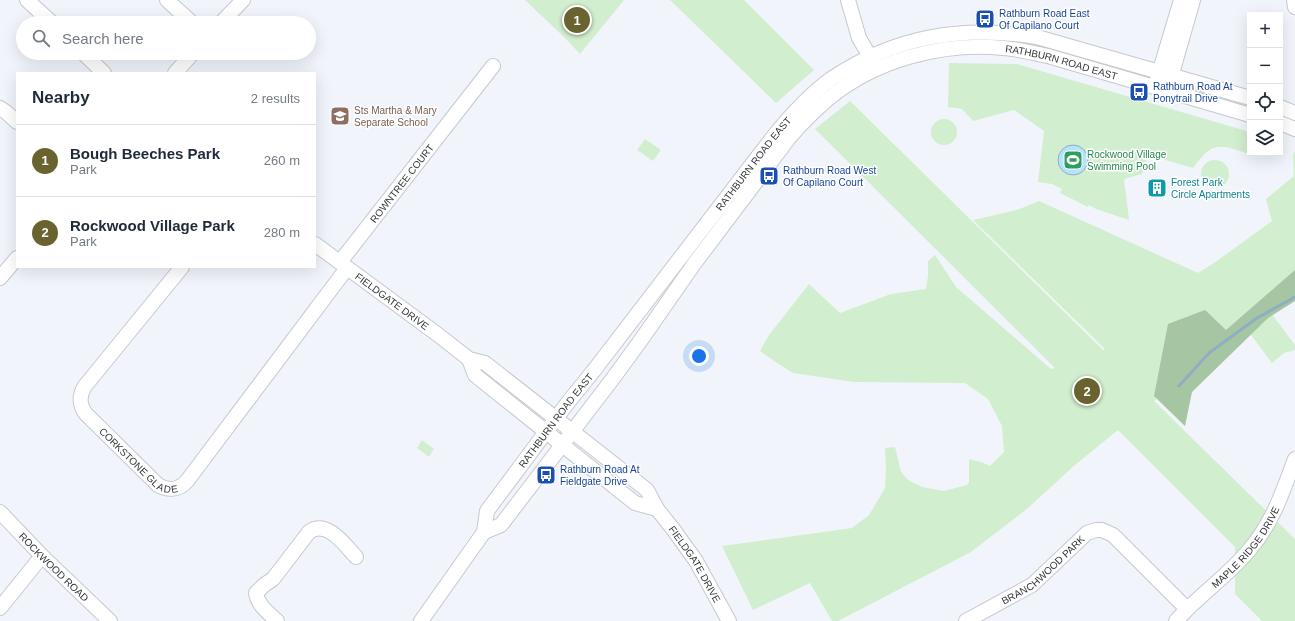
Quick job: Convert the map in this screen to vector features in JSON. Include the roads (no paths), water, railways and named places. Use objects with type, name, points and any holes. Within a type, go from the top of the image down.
[{"type":"street","points":[[27,0],[44,16]]},
{"type":"street","points":[[167,0],[184,16]]},
{"type":"street","points":[[228,16],[243,0]]},
{"type":"street","points":[[848,0],[860,38],[873,63]]},
{"type":"street","points":[[1165,74],[1181,0]]},
{"type":"street","points":[[1155,87],[1165,74],[1193,0]]},
{"type":"street","points":[[1294,0],[1295,7]]},
{"type":"street","name":"RATHBURN ROAD EAST","points":[[421,621],[484,532],[487,511],[546,432],[788,118],[802,104],[831,80],[873,63],[903,44],[940,35],[1000,32],[1037,37],[1247,97]]},
{"type":"street","name":"RATHBURN ROAD EAST","points":[[484,532],[501,525],[563,445],[641,340],[694,264],[789,138],[804,121],[829,98],[854,81],[873,63],[895,62],[938,51],[973,47],[1019,50],[1048,56],[1247,114]]},
{"type":"street","points":[[90,60],[103,72]]},
{"type":"street","points":[[176,72],[187,60]]},
{"type":"street","name":"ROWNTREE COURT","points":[[343,265],[493,66]]},
{"type":"street","points":[[0,108],[16,121]]},
{"type":"street","points":[[1283,108],[1295,113]]},
{"type":"street","points":[[1283,124],[1295,129]]},
{"type":"street","name":"FIELDGATE DRIVE","points":[[316,245],[469,359],[485,364],[647,490],[657,509],[696,561],[729,621]]},
{"type":"street","points":[[0,278],[16,259]]},
{"type":"street","name":"CORKSTONE GLADE","points":[[181,268],[85,386],[80,398],[82,408],[86,414],[156,483],[164,488],[170,489],[181,486],[187,481],[343,265]]},
{"type":"street","name":"FIELDGATE DRIVE","points":[[469,359],[475,375],[546,432],[635,503],[657,509]]},
{"type":"street","name":"MAPLE RIDGE DRIVE","points":[[1176,621],[1187,609],[1221,579],[1250,549],[1264,531],[1274,513],[1294,464]]},
{"type":"street","name":"ROCKWOOD ROAD","points":[[0,512],[42,556],[110,621]]},
{"type":"street","points":[[277,621],[261,606],[256,593],[273,579],[309,532],[318,528],[327,529],[356,557]]},
{"type":"street","name":"BRANCHWOOD PARK","points":[[966,621],[1032,585],[1062,558],[1084,535],[1096,530],[1104,531],[1113,535],[1187,609]]},
{"type":"street","points":[[0,608],[42,556]]},
{"type":"water","name":"Rockwood Village Swimming Pool","points":[[1073,145],[1084,149],[1088,160],[1084,171],[1073,175],[1062,171],[1058,160],[1062,149]]},
{"type":"waterway","points":[[1179,386],[1209,353],[1257,318],[1295,297]]},
{"type":"place","name":"Rathburn Road East Of Capilano Court","points":[[985,19]]},
{"type":"place","name":"Bough Beeches Park","points":[[577,20]]},
{"type":"place","name":"Rathburn Road At Ponytrail Drive","points":[[1139,92]]},
{"type":"place","name":"Sts Martha & Mary Separate School","points":[[340,116]]},
{"type":"place","name":"Rockwood Village Swimming Pool","points":[[1073,160]]},
{"type":"place","name":"Rathburn Road West Of Capilano Court","points":[[769,176]]},
{"type":"place","name":"Forest Park Circle Apartments","points":[[1157,188]]},
{"type":"place","name":"Rockwood Village Park","points":[[1087,391]]},
{"type":"place","name":"Rathburn Road At Fieldgate Drive","points":[[546,475]]}]
